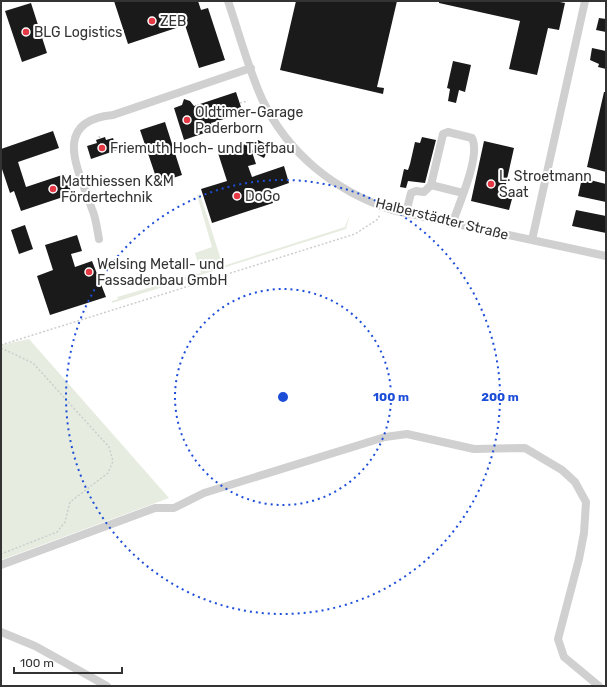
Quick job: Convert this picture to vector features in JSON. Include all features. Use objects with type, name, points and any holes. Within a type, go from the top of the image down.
[{"type":"street","name":"Halberstädter Straße","points":[[228,1],[267,109],[283,134],[301,155],[319,171],[348,192],[382,206],[406,213],[606,256]]},
{"type":"street","points":[[532,240],[584,1]]},
{"type":"street","points":[[99,239],[93,211],[73,155],[73,144],[78,132],[84,125],[95,119],[113,115],[251,68]]},
{"type":"street","points":[[406,213],[411,194],[416,191],[424,192],[431,186],[443,134],[448,132],[472,138],[475,145],[463,193],[453,222]]},
{"type":"street","points":[[431,186],[463,193]]},
{"type":"street","points":[[1,565],[155,508],[174,508],[204,493],[385,437],[407,434],[474,449],[525,448],[562,470],[575,482],[586,502],[584,533],[579,559],[558,639],[564,657],[599,686]]},
{"type":"street","points":[[1,632],[35,646],[107,686]]},
{"type":"path","points":[[240,104],[248,101]]},
{"type":"path","points":[[1,345],[355,234],[378,219],[382,206]]},
{"type":"path","points":[[1,348],[33,363],[108,447],[113,461],[108,473],[70,502],[65,522],[57,532],[1,554]]},
{"type":"shaded area","points":[[200,194],[223,266],[345,227],[350,214],[346,229],[112,303],[112,301],[118,299],[117,297],[201,273],[195,253],[212,247],[197,195]]},
{"type":"shaded area","points":[[29,339],[169,498],[1,560],[1,345]]},
{"type":"building","name":"ZEB","points":[[114,1],[198,1],[201,10],[208,8],[225,60],[199,68],[185,25],[128,44]]},
{"type":"building","points":[[296,1],[397,1],[377,87],[384,88],[383,94],[280,70]]},
{"type":"building","points":[[439,1],[555,1],[565,3],[559,30],[548,28],[537,75],[509,69],[520,21],[439,3]]},
{"type":"building","name":"BLG Logistics","points":[[31,3],[47,53],[22,62],[5,11]]},
{"type":"building","points":[[599,18],[606,19],[606,32],[596,30]]},
{"type":"building","points":[[592,48],[606,51],[606,69],[598,67],[599,64],[590,60]]},
{"type":"building","points":[[453,61],[471,65],[465,92],[459,90],[456,103],[448,101],[450,89],[447,88]]},
{"type":"building","points":[[236,92],[243,113],[211,123],[213,130],[184,140],[174,108],[182,105],[184,99],[190,101],[194,106]]},
{"type":"building","points":[[604,92],[606,92],[606,172],[587,167]]},
{"type":"building","points":[[165,122],[182,175],[158,183],[140,130]]},
{"type":"building","points":[[53,131],[59,148],[18,162],[26,187],[65,174],[72,194],[21,211],[14,191],[10,193],[1,166],[1,149]]},
{"type":"building","name":"Friemuth Hoch- und Tiefbau","points":[[105,137],[106,140],[113,138],[117,150],[91,159],[87,146],[97,143],[96,140]]},
{"type":"building","points":[[422,137],[436,140],[425,183],[408,181],[406,188],[400,187],[404,169],[408,170],[410,164],[415,142],[420,143]]},
{"type":"building","name":"DoGo","points":[[258,140],[270,146],[264,158],[252,152],[256,164],[248,166],[252,177],[284,166],[289,183],[269,190],[273,203],[212,223],[201,189],[227,181],[218,153],[249,143],[252,151]]},
{"type":"building","name":"L. Stroetmann Saat","points":[[484,141],[514,148],[503,197],[512,199],[509,210],[471,201]]},
{"type":"building","points":[[582,178],[606,184],[606,202],[578,196]]},
{"type":"building","points":[[576,210],[606,216],[606,233],[572,226]]},
{"type":"building","points":[[25,225],[33,249],[19,254],[11,230]]},
{"type":"building","points":[[77,235],[82,251],[71,254],[75,267],[92,261],[106,297],[50,315],[37,276],[53,270],[45,245]]},
{"type":"place","name":"ZEB","points":[[152,21]]},
{"type":"place","name":"BLG Logistics","points":[[26,32]]},
{"type":"place","name":"Oldtimer-Garage Paderborn","points":[[187,120]]},
{"type":"place","name":"Friemuth Hoch- und Tiefbau","points":[[102,148]]},
{"type":"place","name":"L. Stroetmann Saat","points":[[491,184]]},
{"type":"place","name":"Matthiessen K&M Fördertechnik","points":[[53,189]]},
{"type":"place","name":"DoGo","points":[[237,196]]},
{"type":"place","name":"Welsing Metall- und Fassadenbau GmbH","points":[[89,272]]}]
